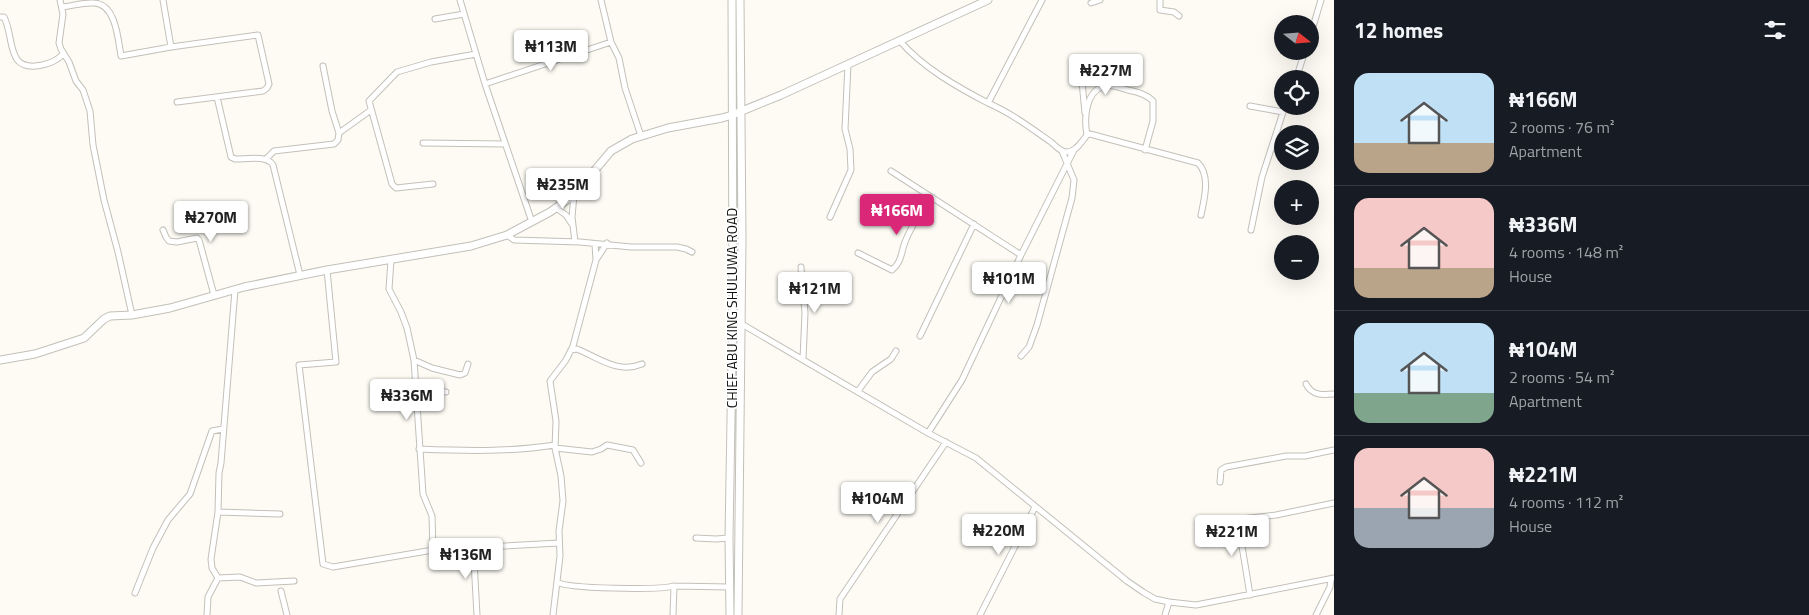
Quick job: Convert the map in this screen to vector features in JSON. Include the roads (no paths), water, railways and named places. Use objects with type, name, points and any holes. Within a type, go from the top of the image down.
[{"type":"street","points":[[60,0],[63,14],[59,43],[90,111],[93,146],[104,200],[132,315]]},
{"type":"street","points":[[162,0],[171,47]]},
{"type":"street","points":[[460,0],[485,84],[532,222]]},
{"type":"street","points":[[601,0],[611,42],[619,58],[625,88],[641,136]]},
{"type":"street","name":"CHIEF ABU KING SHULUWA ROAD","points":[[730,615],[728,538],[732,300],[732,0]]},
{"type":"street","points":[[738,615],[742,238],[740,0]]},
{"type":"street","points":[[0,360],[35,354],[84,338],[104,319],[110,316],[132,315],[170,308],[234,290],[327,270],[471,246],[506,235],[556,208],[574,195],[611,152],[623,144],[641,136],[668,128],[732,115],[781,95],[988,0]]},
{"type":"street","points":[[988,103],[1042,0]]},
{"type":"street","points":[[1091,3],[1100,0]]},
{"type":"street","points":[[1160,0],[1160,10],[1174,12],[1179,16]]},
{"type":"street","points":[[1317,15],[1321,0]]},
{"type":"street","points":[[62,7],[93,3],[102,4],[108,8],[121,56],[258,35],[269,84],[267,88],[262,92],[177,102]]},
{"type":"street","points":[[435,19],[464,14]]},
{"type":"street","points":[[0,17],[4,17],[7,23],[16,60],[23,65],[33,67],[48,64],[59,60],[63,54]]},
{"type":"street","points":[[900,41],[908,50],[934,70],[1031,128],[1062,151],[1068,163],[1074,180],[1072,198],[1036,325],[1029,347],[1022,356]]},
{"type":"street","points":[[485,84],[611,42]]},
{"type":"street","points":[[433,184],[396,188],[392,184],[369,101],[397,72],[431,62],[476,54]]},
{"type":"street","points":[[830,217],[851,170],[851,155],[845,129],[848,64]]},
{"type":"street","points":[[266,159],[274,151],[334,144],[338,140],[340,133],[332,111],[323,66]]},
{"type":"street","points":[[928,433],[962,380],[1021,255],[1074,150],[1087,135],[1081,71]]},
{"type":"street","points":[[1085,116],[1096,91],[1106,85],[1147,96],[1153,101],[1154,115],[1145,150]]},
{"type":"street","points":[[217,97],[231,157],[235,159],[266,159],[273,166],[300,276]]},
{"type":"street","points":[[1250,106],[1274,110]]},
{"type":"street","points":[[340,133],[371,110]]},
{"type":"street","points":[[1251,230],[1262,177],[1281,115]]},
{"type":"street","points":[[1087,135],[1196,162],[1200,165],[1204,174],[1205,184],[1201,215]]},
{"type":"street","points":[[423,142],[505,144]]},
{"type":"street","points":[[1062,151],[1074,150]]},
{"type":"street","points":[[891,171],[1021,255]]},
{"type":"street","points":[[574,195],[572,225],[575,242]]},
{"type":"street","points":[[858,253],[892,270],[900,260],[908,235],[932,198]]},
{"type":"street","points":[[556,208],[566,215],[572,225]]},
{"type":"street","points":[[920,336],[974,224]]},
{"type":"street","points":[[163,230],[169,241],[177,242],[197,238],[199,240],[214,295]]},
{"type":"street","points":[[506,235],[514,240],[677,247],[692,252]]},
{"type":"street","points":[[553,615],[560,556],[559,531],[563,501],[561,476],[555,446],[556,421],[550,381],[574,350],[596,260],[607,243]]},
{"type":"street","points":[[595,244],[596,260]]},
{"type":"street","points":[[390,260],[389,289],[407,328],[414,360],[423,494],[432,516],[433,550]]},
{"type":"street","points":[[801,267],[805,313],[803,359]]},
{"type":"street","points":[[327,270],[336,362],[299,365],[323,564],[333,568],[433,550],[560,543]]},
{"type":"street","points":[[218,578],[212,568],[211,560],[218,512],[219,473],[234,290]]},
{"type":"street","points":[[740,323],[928,433],[976,458],[1035,507],[1143,592],[1155,599],[1196,605],[1332,578],[1330,587],[1316,615]]},
{"type":"street","points":[[574,350],[610,365],[629,368],[642,364]]},
{"type":"street","points":[[858,392],[872,372],[892,359],[896,350]]},
{"type":"street","points":[[414,360],[432,368],[460,376],[465,373],[468,364]]},
{"type":"street","points":[[1306,384],[1310,391],[1315,393],[1334,394]]},
{"type":"street","points":[[415,389],[446,392]]},
{"type":"street","points":[[135,593],[152,548],[168,520],[190,494],[212,431],[223,428]]},
{"type":"street","points":[[730,435],[739,436]]},
{"type":"street","points":[[839,615],[840,599],[946,442]]},
{"type":"street","points":[[419,450],[523,450],[555,446],[592,452],[608,445],[628,448],[634,451],[641,463]]},
{"type":"street","points":[[1220,482],[1221,470],[1226,467],[1286,456],[1305,456],[1334,450]]},
{"type":"street","points":[[1250,595],[1239,528],[1242,519],[1276,515],[1334,503]]},
{"type":"street","points":[[980,615],[1035,507]]},
{"type":"street","points":[[218,512],[280,514]]},
{"type":"street","points":[[696,538],[728,538]]},
{"type":"street","points":[[476,548],[474,561],[477,615]]},
{"type":"street","points":[[218,578],[240,577],[256,583],[294,581]]},
{"type":"street","points":[[206,615],[208,597],[218,578]]},
{"type":"street","points":[[557,582],[568,586],[729,587]]},
{"type":"street","points":[[673,615],[674,586]]},
{"type":"street","points":[[281,591],[287,615]]},
{"type":"street","points":[[1165,615],[1169,602]]}]
